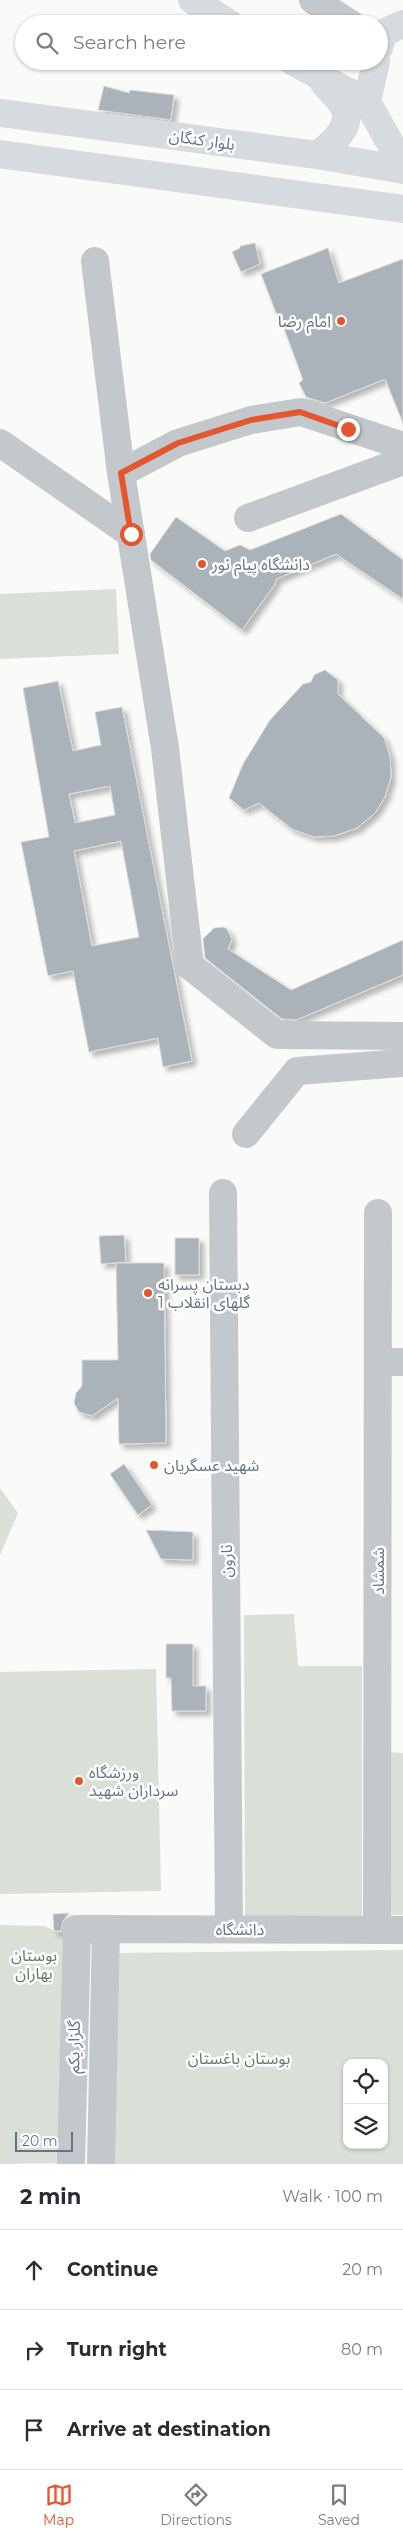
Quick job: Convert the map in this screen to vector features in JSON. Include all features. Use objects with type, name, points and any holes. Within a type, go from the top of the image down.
[{"type":"main road","points":[[192,0],[216,15]]},
{"type":"main road","points":[[307,70],[367,102],[403,166]]},
{"type":"main road","points":[[367,102],[374,70]]},
{"type":"main road","points":[[317,156],[333,144],[346,120],[344,106],[320,78]]},
{"type":"main road","name":"بلوار کنگان","points":[[0,113],[317,156],[403,170]]},
{"type":"main road","points":[[222,185],[231,144]]},
{"type":"main road","points":[[0,154],[403,209]]},
{"type":"street","points":[[313,0],[337,15]]},
{"type":"street","points":[[95,261],[121,473],[165,748],[190,966],[277,1035],[403,1036]]},
{"type":"street","points":[[121,473],[178,443],[251,420],[300,412],[403,446]]},
{"type":"street","points":[[0,443],[131,534]]},
{"type":"street","points":[[248,518],[403,460]]},
{"type":"street","points":[[246,1134],[297,1071],[403,1063]]},
{"type":"street","name":"نارون","points":[[223,1193],[229,1929]]},
{"type":"street","name":"شمشاد","points":[[378,1213],[390,1362],[390,1930]]},
{"type":"street","name":"دانشگاه","points":[[77,1929],[390,1930]]},
{"type":"street","name":"گلزار یکم","points":[[71,2164],[77,1929]]},
{"type":"street","points":[[101,2164],[106,1929]]},
{"type":"green space","points":[[116,589],[119,654],[0,659],[0,594]]},
{"type":"green space","points":[[0,1488],[18,1513],[0,1555]]},
{"type":"green space","points":[[294,1614],[298,1666],[362,1666],[362,1918],[245,1917],[244,1615]]},
{"type":"green space","name":"ورزشگاه سرداران شهید","points":[[156,1669],[161,1891],[0,1894],[0,1672]]},
{"type":"green space","points":[[385,1752],[403,1753],[403,1915],[383,1915]]},
{"type":"green space","name":"بوستان بهاران","points":[[0,1925],[44,1926],[69,1937],[62,2163],[0,2164]]},
{"type":"green space","name":"بوستان باغستان","points":[[403,1950],[403,2164],[109,2164],[113,1953]]},
{"type":"building","points":[[104,86],[129,93],[130,90],[174,95],[171,120],[98,110]]},
{"type":"building","points":[[255,243],[260,264],[241,272],[232,252],[240,248],[240,246]]},
{"type":"building","points":[[328,248],[339,283],[403,259],[403,423],[385,379],[325,403],[306,397],[299,383],[303,380],[279,315],[276,313],[261,274]]},
{"type":"building","points":[[341,514],[403,560],[403,599],[336,554],[276,579],[275,584],[242,630],[151,560],[150,554],[176,517],[225,551],[240,545],[250,550]]},
{"type":"building","points":[[325,670],[338,680],[338,694],[384,738],[390,756],[391,777],[385,797],[375,813],[357,828],[334,836],[314,837],[292,829],[259,803],[244,810],[229,798],[243,764],[270,720],[303,684],[311,682],[314,675]]},
{"type":"building","points":[[58,681],[73,751],[101,745],[95,712],[122,707],[192,1061],[163,1067],[158,1038],[89,1052],[73,971],[48,976],[21,842],[49,837],[23,688]],"holes":[[[110,786],[115,815],[75,823],[69,794]],[[121,841],[139,937],[92,946],[74,851]]]},
{"type":"building","points":[[223,927],[227,929],[232,939],[228,949],[291,990],[403,940],[403,975],[296,1020],[282,1019],[205,958],[203,939],[214,928]]},
{"type":"building","points":[[124,1235],[126,1262],[101,1264],[99,1236]]},
{"type":"building","points":[[175,1238],[199,1238],[199,1275],[175,1275]]},
{"type":"building","points":[[116,1263],[164,1263],[166,1443],[119,1444],[118,1398],[92,1416],[79,1412],[74,1403],[76,1393],[82,1386],[82,1360],[118,1360]]},
{"type":"building","points":[[124,1464],[152,1505],[138,1515],[110,1474]]},
{"type":"building","points":[[146,1530],[193,1532],[193,1560],[161,1559]]},
{"type":"building","points":[[166,1644],[193,1644],[193,1686],[206,1686],[206,1711],[172,1711],[171,1678],[166,1678]]},
{"type":"building","points":[[69,1913],[63,1921],[61,1931],[54,1931],[53,1914]]},
{"type":"place","name":"امام رضا","points":[[341,321]]},
{"type":"place","name":"دانشگاه پیام نور","points":[[202,564]]},
{"type":"place","name":"دبستان پسرانه گلهای انقلاب 1","points":[[148,1293]]},
{"type":"place","name":"شهید عسگریان","points":[[154,1465]]},
{"type":"place","name":"ورزشگاه سرداران شهید","points":[[79,1781]]},
{"type":"route","points":[[131,534],[121,473],[178,443],[251,420],[300,412],[348,429]]}]
